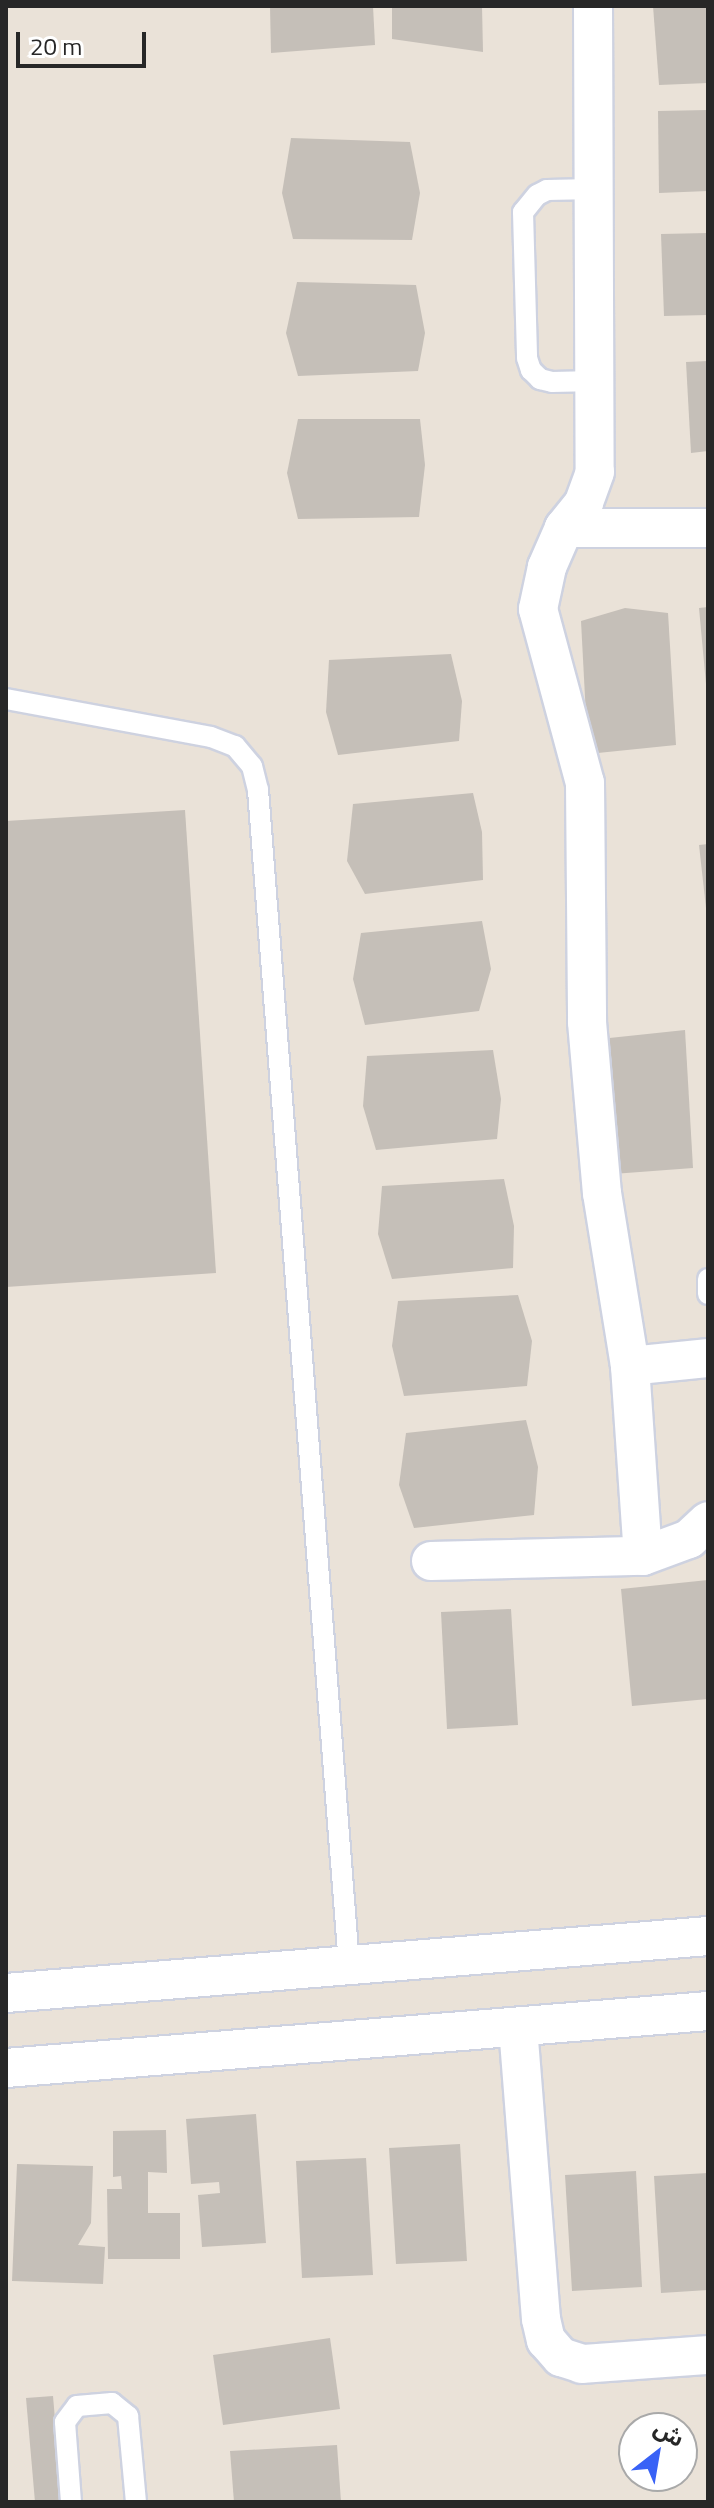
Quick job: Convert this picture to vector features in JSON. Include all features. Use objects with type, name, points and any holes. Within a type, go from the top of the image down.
[{"type":"street","points":[[593,6],[595,472],[584,503],[564,528],[547,567],[538,609],[585,783],[587,1022],[602,1193],[630,1366],[643,1556]]},
{"type":"street","points":[[564,528],[708,528]]},
{"type":"street","points":[[630,1366],[708,1358]]},
{"type":"street","points":[[431,1561],[643,1556],[689,1539],[708,1521]]},
{"type":"street","points":[[6,1993],[708,1936]]},
{"type":"street","points":[[6,2068],[708,2011]]},
{"type":"street","points":[[518,2027],[541,2319],[546,2340],[561,2357],[582,2364],[708,2355]]},
{"type":"lane","points":[[595,189],[547,190],[537,195],[523,212],[527,358],[531,370],[540,379],[552,382],[596,381]]},
{"type":"lane","points":[[6,699],[211,737],[235,746],[252,766],[258,790],[349,1965]]},
{"type":"lane","points":[[708,1279],[708,1294]]},
{"type":"lane","points":[[71,2502],[65,2422],[77,2406],[112,2403],[128,2416],[136,2502]]},
{"type":"building","points":[[270,6],[373,6],[375,45],[271,53]]},
{"type":"building","points":[[392,6],[482,6],[483,52],[392,39]]},
{"type":"building","points":[[653,6],[708,6],[708,83],[659,85]]},
{"type":"building","points":[[708,110],[708,191],[659,193],[658,111]]},
{"type":"building","points":[[291,138],[410,142],[420,193],[412,240],[293,239],[282,193]]},
{"type":"building","points":[[708,233],[708,315],[664,316],[661,234]]},
{"type":"building","points":[[297,282],[416,285],[425,333],[418,371],[298,376],[286,333]]},
{"type":"building","points":[[708,361],[708,451],[691,453],[686,362]]},
{"type":"building","points":[[298,419],[420,419],[425,465],[419,517],[298,519],[287,473]]},
{"type":"building","points":[[708,607],[708,684],[706,684],[699,608]]},
{"type":"building","points":[[625,608],[668,613],[676,745],[588,754],[581,621]]},
{"type":"building","points":[[451,654],[462,701],[459,741],[338,755],[326,712],[329,660]]},
{"type":"building","points":[[473,793],[482,832],[483,880],[365,894],[347,861],[353,804]]},
{"type":"building","points":[[185,810],[216,1273],[6,1287],[6,821]]},
{"type":"building","points":[[708,844],[708,908],[706,908],[699,845]]},
{"type":"building","points":[[482,921],[491,969],[479,1011],[365,1025],[353,979],[361,933]]},
{"type":"building","points":[[685,1030],[693,1168],[613,1174],[600,1039]]},
{"type":"building","points":[[493,1050],[501,1099],[497,1139],[376,1150],[363,1106],[367,1056]]},
{"type":"building","points":[[504,1179],[514,1226],[513,1268],[392,1279],[378,1234],[382,1186]]},
{"type":"building","points":[[518,1295],[532,1341],[527,1386],[404,1396],[392,1346],[398,1301]]},
{"type":"building","points":[[526,1420],[538,1467],[534,1515],[414,1528],[399,1485],[406,1433]]},
{"type":"building","points":[[708,1580],[708,1699],[632,1706],[621,1589]]},
{"type":"building","points":[[511,1609],[518,1725],[447,1729],[441,1612]]},
{"type":"building","points":[[256,2114],[266,2243],[202,2247],[198,2195],[220,2193],[219,2182],[191,2184],[186,2119]]},
{"type":"building","points":[[166,2130],[167,2173],[148,2172],[148,2213],[180,2213],[180,2259],[108,2259],[107,2189],[122,2189],[121,2176],[113,2177],[113,2131]]},
{"type":"building","points":[[460,2144],[467,2261],[396,2264],[389,2148]]},
{"type":"building","points":[[366,2158],[373,2275],[302,2278],[296,2161]]},
{"type":"building","points":[[17,2164],[93,2166],[91,2223],[78,2245],[105,2247],[103,2284],[12,2281]]},
{"type":"building","points":[[636,2171],[642,2287],[572,2291],[565,2175]]},
{"type":"building","points":[[708,2173],[708,2290],[661,2293],[654,2176]]},
{"type":"building","points":[[330,2338],[340,2409],[223,2425],[213,2355]]},
{"type":"building","points":[[53,2396],[62,2502],[35,2502],[26,2398]]},
{"type":"building","points":[[337,2445],[341,2502],[234,2502],[230,2451]]}]
